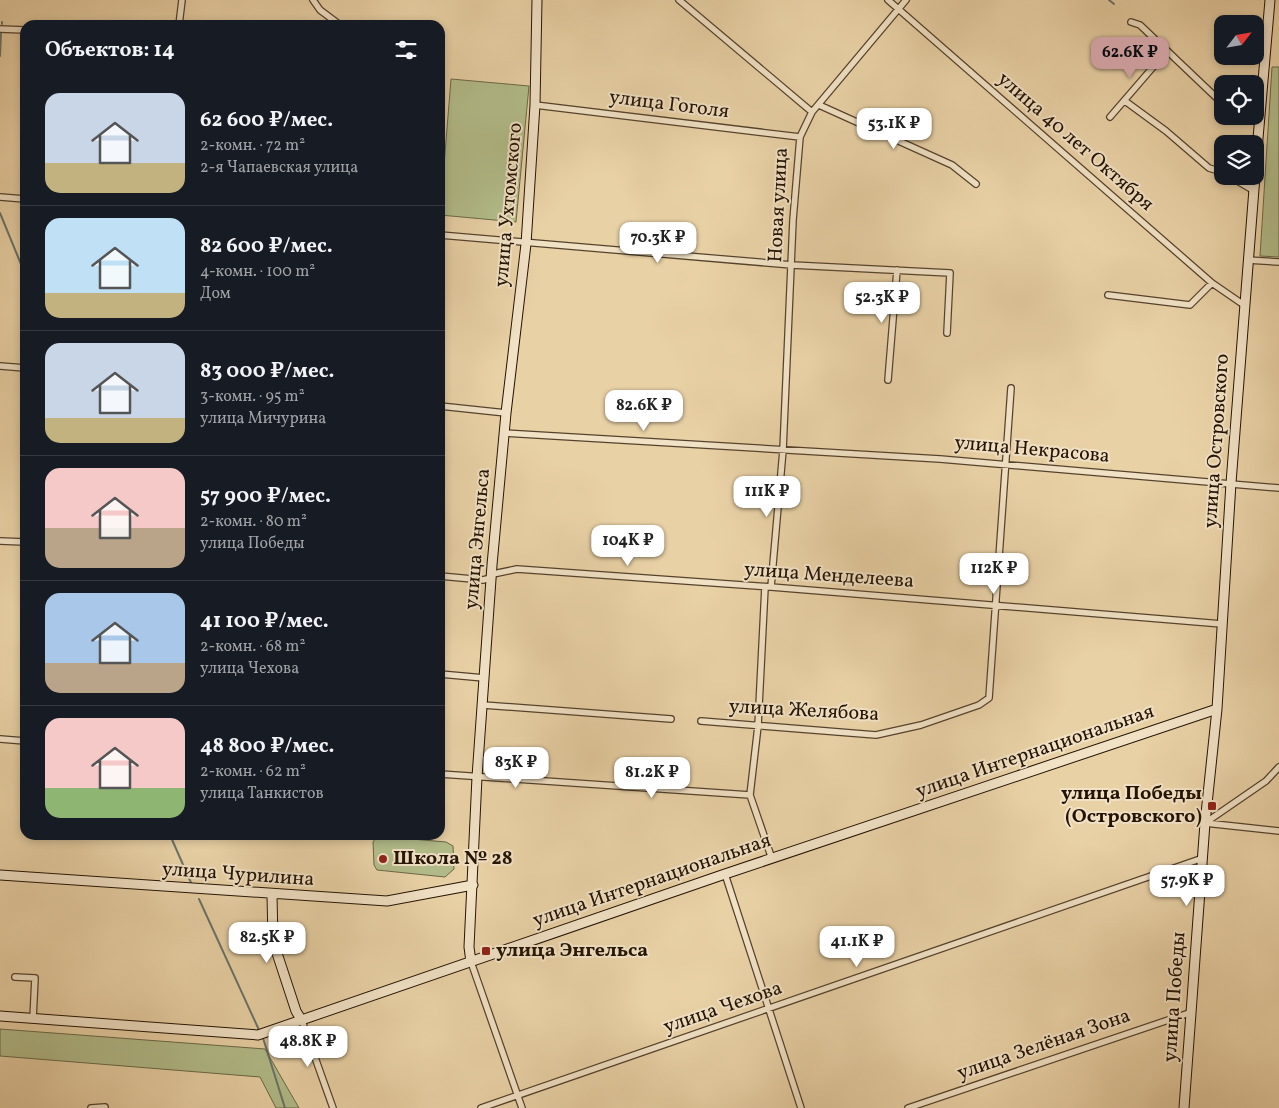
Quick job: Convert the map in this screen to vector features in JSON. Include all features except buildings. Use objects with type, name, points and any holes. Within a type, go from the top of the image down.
[{"type":"main road","name":"улица Ухтомского","points":[[506,412],[526,244],[535,105],[537,0]]},
{"type":"main road","name":"улица Островского","points":[[1264,75],[1270,0]]},
{"type":"main road","name":"улица Островского","points":[[1217,709],[1231,483],[1254,185]]},
{"type":"main road","name":"улица Энгельса","points":[[471,962],[469,947],[477,777],[506,412]]},
{"type":"main road","name":"улица Победы","points":[[1184,1108],[1205,823],[1217,709]]},
{"type":"main road","name":"улица Интернациональная","points":[[0,1016],[258,1036],[725,874],[1217,709]]},
{"type":"main road","name":"улица Чурилина","points":[[0,875],[272,895],[387,901],[473,885]]},
{"type":"main road","points":[[272,895],[273,941],[296,1011],[302,1021]]},
{"type":"street","points":[[180,20],[182,0]]},
{"type":"street","points":[[313,0],[316,6],[334,20]]},
{"type":"street","points":[[679,0],[812,112]]},
{"type":"street","name":"улица 40 лет Октября","points":[[888,0],[1212,283],[1244,305]]},
{"type":"street","name":"Новая улица","points":[[750,795],[758,726],[768,587],[783,450],[800,137],[812,112],[906,0]]},
{"type":"street","points":[[1131,22],[1140,25],[1214,96]]},
{"type":"street","points":[[0,28],[20,30]]},
{"type":"street","points":[[1110,117],[1154,66],[1163,48]]},
{"type":"street","points":[[1125,101],[1166,131],[1208,168],[1214,170]]},
{"type":"street","name":"улица Гоголя","points":[[535,105],[800,137]]},
{"type":"street","points":[[818,105],[952,165],[976,184]]},
{"type":"street","points":[[1244,185],[1253,190]]},
{"type":"street","points":[[0,197],[20,199]]},
{"type":"street","points":[[445,236],[526,244],[792,265],[950,273],[947,333]]},
{"type":"street","points":[[1248,260],[1279,262]]},
{"type":"street","points":[[888,380],[897,270]]},
{"type":"street","points":[[1108,295],[1190,305],[1212,283]]},
{"type":"street","points":[[0,366],[20,368]]},
{"type":"street","points":[[994,606],[1007,464],[1011,388]]},
{"type":"street","points":[[445,406],[506,412]]},
{"type":"street","name":"улица Некрасова","points":[[504,433],[1007,464],[1279,488]]},
{"type":"street","points":[[0,541],[20,542]]},
{"type":"street","name":"улица Менделеева","points":[[445,576],[484,580],[491,578],[493,574],[517,569],[768,587],[1222,624]]},
{"type":"street","name":"улица Желябова","points":[[701,721],[876,735],[921,724],[979,705],[989,698],[994,606]]},
{"type":"street","points":[[445,674],[484,678]]},
{"type":"street","points":[[483,705],[671,719]]},
{"type":"street","points":[[0,739],[20,741]]},
{"type":"street","points":[[1205,823],[1259,786],[1279,767]]},
{"type":"street","points":[[445,774],[750,795],[772,859]]},
{"type":"street","points":[[1205,823],[1279,831]]},
{"type":"street","name":"улица Чехова","points":[[481,1108],[769,1010],[1203,858]]},
{"type":"street","points":[[725,874],[801,1108]]},
{"type":"street","name":"улица Энгельса","points":[[471,962],[522,1108]]},
{"type":"street","points":[[15,976],[35,978],[33,1019]]},
{"type":"street","name":"улица Зелёная Зона","points":[[908,1108],[1192,1012]]},
{"type":"street","points":[[302,1021],[333,1108]]},
{"type":"street","points":[[91,1108],[105,1107]]},
{"type":"green space","points":[[1272,67],[1279,67],[1279,257],[1260,256]]},
{"type":"green space","points":[[451,79],[529,86],[516,222],[445,215],[445,153]]},
{"type":"green space","points":[[374,840],[423,840],[446,842],[453,846],[454,869],[445,877],[377,870],[374,865]]},
{"type":"green space","points":[[0,1029],[265,1049],[299,1108],[276,1108],[260,1077],[0,1056]]},
{"type":"waterway","points":[[1109,0],[1114,4]]},
{"type":"waterway","points":[[0,56],[1,33]]},
{"type":"waterway","points":[[0,213],[20,262]]},
{"type":"waterway","points":[[172,840],[192,885]]},
{"type":"waterway","points":[[199,899],[259,1030]]},
{"type":"waterway","points":[[263,1038],[285,1108]]},
{"type":"place","name":"улица Победы (Островского)","points":[[1212,806]]},
{"type":"place","name":"Школа № 28","points":[[383,859]]},
{"type":"place","name":"улица Энгельса","points":[[486,951]]}]
